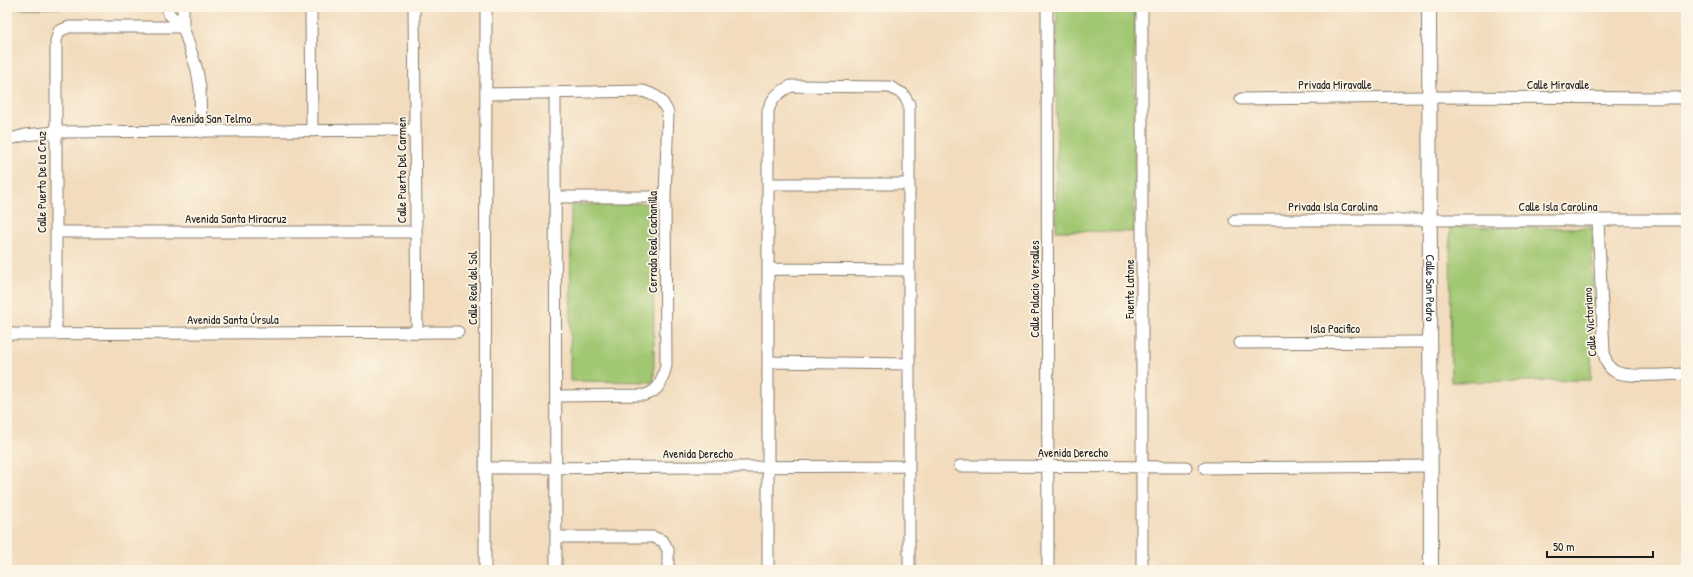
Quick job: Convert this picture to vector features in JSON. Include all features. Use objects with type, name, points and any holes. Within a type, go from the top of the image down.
[{"type":"street","points":[[167,7],[169,14],[183,27]]},
{"type":"street","points":[[183,7],[183,27],[197,70],[200,88],[201,132]]},
{"type":"street","points":[[311,7],[312,131]]},
{"type":"street","name":"Calle Puerto Del Carmen","points":[[414,7],[417,333]]},
{"type":"street","name":"Calle Real del Sol","points":[[485,570],[486,7]]},
{"type":"street","name":"Calle Palacio Versalles","points":[[1047,7],[1048,570]]},
{"type":"street","name":"Fuente Latone","points":[[1142,7],[1142,570]]},
{"type":"street","name":"Calle San Pedro","points":[[1429,7],[1431,570]]},
{"type":"street","name":"Calle Puerto De La Cruz","points":[[56,334],[55,132],[56,41],[59,31],[69,28],[183,27]]},
{"type":"street","points":[[768,570],[768,111],[770,103],[777,93],[791,86],[890,87],[903,94],[909,104],[910,570]]},
{"type":"street","name":"Cerrada Real Cachanilla","points":[[486,94],[643,91],[653,94],[662,101],[668,113],[665,197],[666,366],[662,380],[657,389],[651,394],[556,396]]},
{"type":"street","points":[[555,93],[557,467],[556,570]]},
{"type":"street","name":"Calle Miravalle","points":[[1429,97],[1686,98]]},
{"type":"street","name":"Privada Miravalle","points":[[1241,99],[1429,97]]},
{"type":"street","name":"Avenida San Telmo","points":[[7,140],[55,132],[415,130]]},
{"type":"street","points":[[768,184],[909,184]]},
{"type":"street","points":[[556,197],[665,197]]},
{"type":"street","name":"Privada Isla Carolina","points":[[1235,220],[1430,220]]},
{"type":"street","name":"Calle Isla Carolina","points":[[1430,220],[1686,220]]},
{"type":"street","name":"Calle Victoriano","points":[[1598,220],[1604,352],[1606,363],[1613,370],[1625,375],[1686,374]]},
{"type":"street","name":"Avenida Santa Miracruz","points":[[56,232],[416,232]]},
{"type":"street","points":[[768,269],[909,270]]},
{"type":"street","name":"Avenida Santa Úrsula","points":[[7,334],[458,332]]},
{"type":"street","name":"Isla Pacifico","points":[[1240,343],[1430,342]]},
{"type":"street","points":[[768,362],[909,364]]},
{"type":"street","name":"Avenida Derecho","points":[[486,468],[910,466]]},
{"type":"street","name":"Avenida Derecho","points":[[960,466],[1186,467]]},
{"type":"street","points":[[1205,468],[1430,466]]},
{"type":"street","points":[[557,537],[653,537],[663,541],[668,550],[668,570]]},
{"type":"green space","points":[[159,7],[160,9],[7,8]]},
{"type":"green space","points":[[1057,7],[1135,7],[1134,232],[1056,231]]},
{"type":"green space","points":[[653,203],[654,382],[570,381],[571,205]]},
{"type":"green space","points":[[1450,227],[1593,228],[1591,380],[1451,382]]}]
